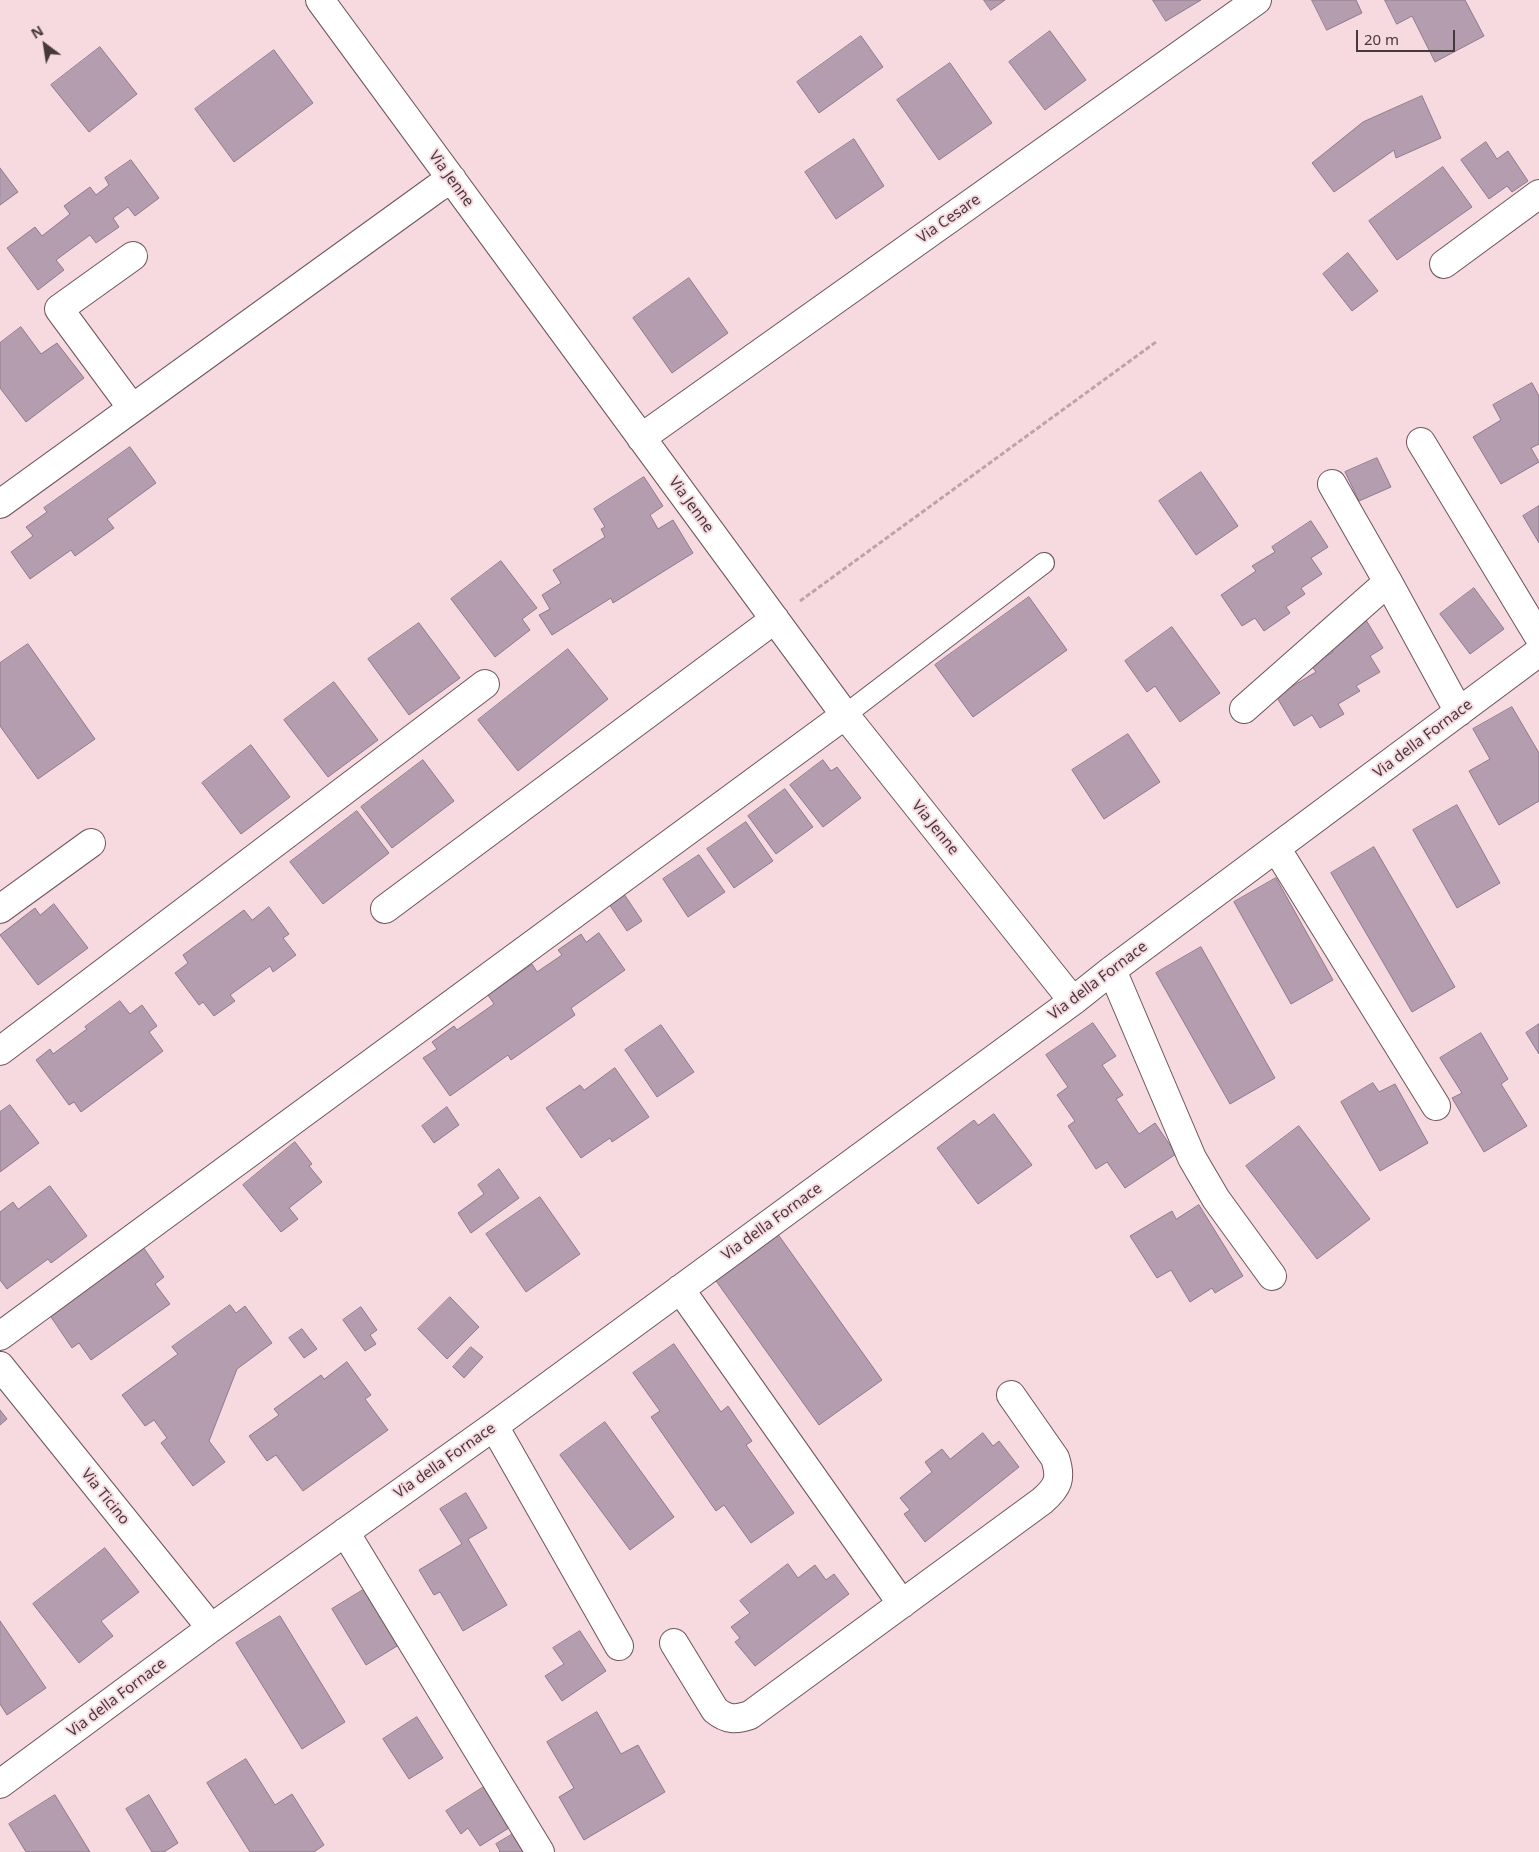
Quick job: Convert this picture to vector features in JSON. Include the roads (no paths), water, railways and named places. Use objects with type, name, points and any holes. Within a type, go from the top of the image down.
[{"type":"street","name":"Via Jenne","points":[[320,0],[845,715],[1073,1001]]},
{"type":"street","name":"Via Cesare","points":[[642,438],[1257,0]]},
{"type":"street","points":[[0,504],[437,188],[452,180]]},
{"type":"street","points":[[1444,264],[1539,194]]},
{"type":"street","points":[[132,408],[59,309],[133,256]]},
{"type":"street","points":[[1421,442],[1539,637]]},
{"type":"street","points":[[1332,484],[1459,712]]},
{"type":"street","points":[[1244,709],[1388,582]]},
{"type":"street","points":[[385,908],[775,619]]},
{"type":"street","name":"Via della Fornace","points":[[0,1784],[211,1628],[494,1426],[1073,1001],[1539,652]]},
{"type":"street","points":[[0,1051],[485,684]]},
{"type":"street","points":[[0,1336],[845,715]]},
{"type":"street","points":[[0,909],[91,842]]},
{"type":"street","points":[[1276,848],[1436,1106]]},
{"type":"street","points":[[1112,970],[1192,1158],[1216,1199],[1272,1276]]},
{"type":"street","points":[[680,1289],[902,1604]]},
{"type":"street","name":"Via Ticino","points":[[0,1366],[211,1628]]},
{"type":"street","points":[[674,1643],[715,1710],[731,1719],[740,1719],[750,1715],[1042,1501],[1055,1487],[1059,1478],[1055,1458],[1010,1395]]},
{"type":"street","points":[[494,1426],[619,1646]]},
{"type":"street","points":[[345,1532],[540,1852]]},
{"type":"lane","points":[[845,715],[1044,563]]}]
